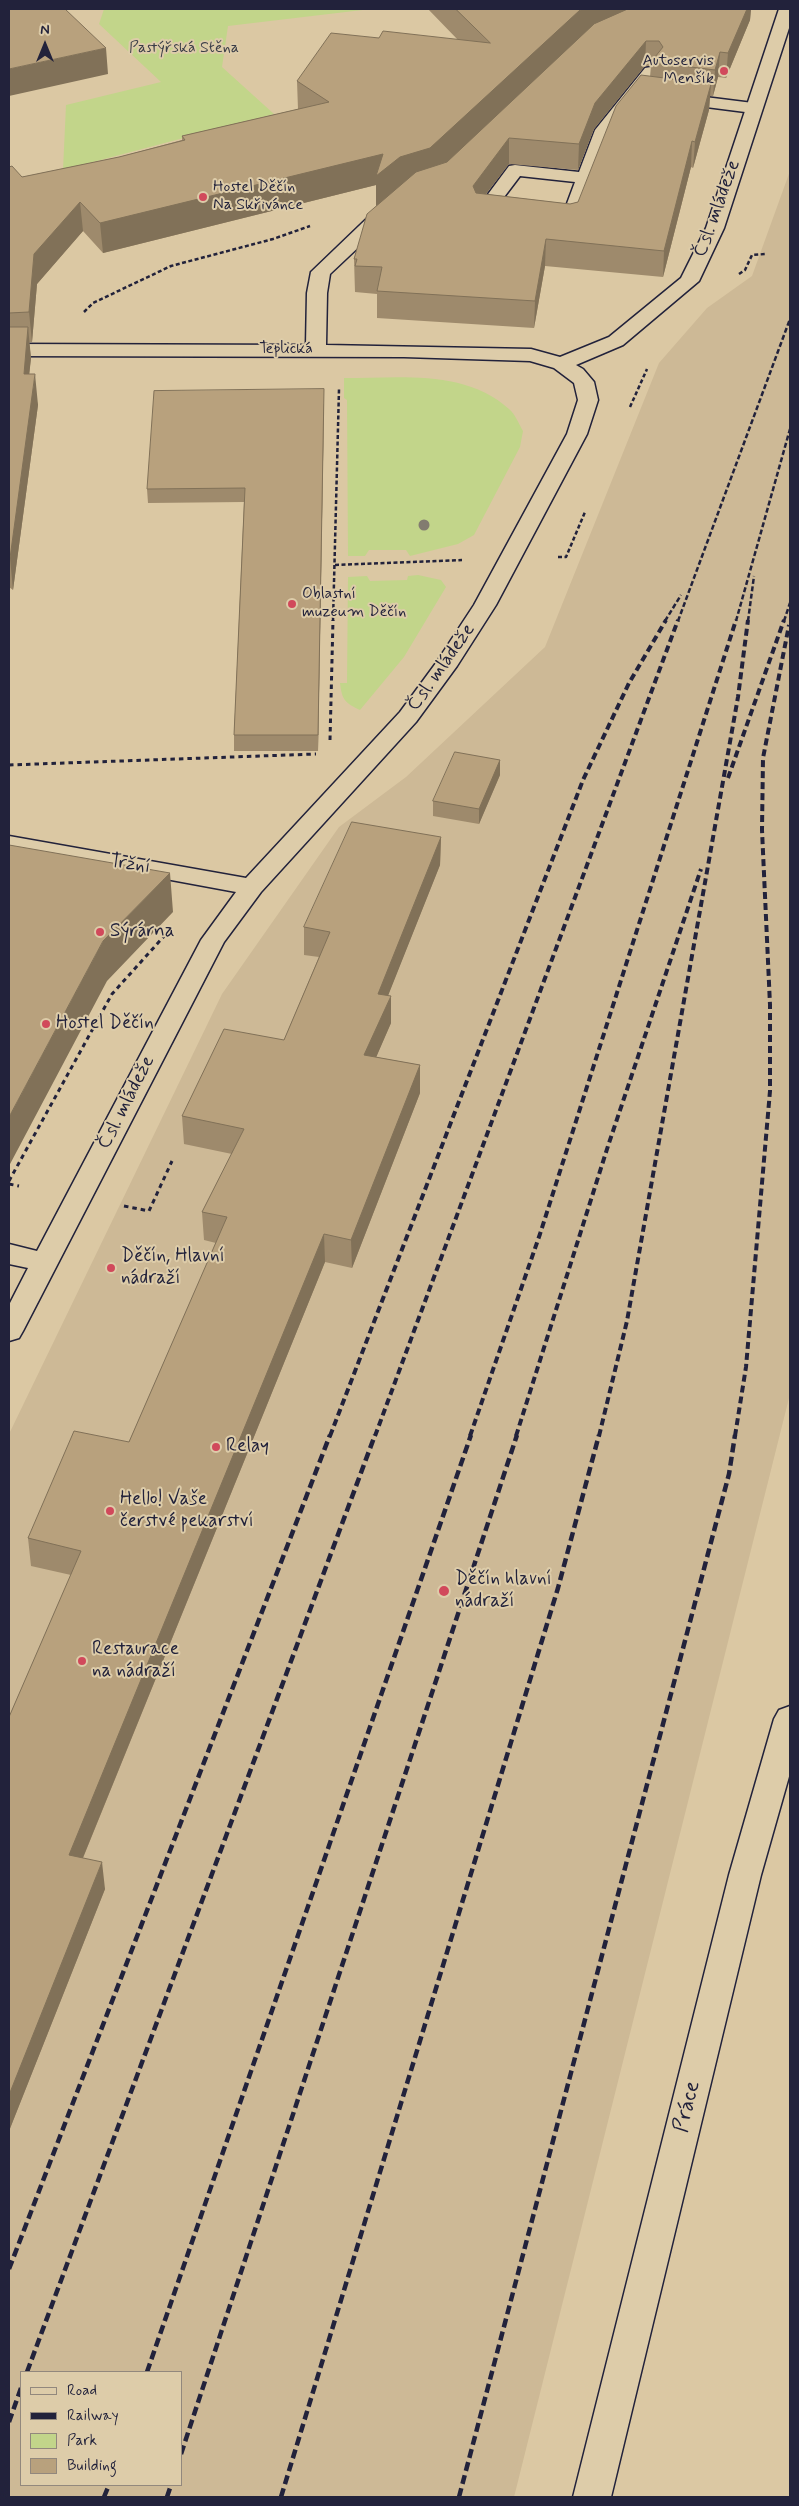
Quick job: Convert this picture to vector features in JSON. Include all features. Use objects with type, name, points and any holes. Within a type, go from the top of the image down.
[{"type":"street","name":"Čsl. mládeže","points":[[561,364],[616,341],[689,281],[715,228],[787,9]]},
{"type":"street","points":[[540,220],[569,223],[604,130],[651,72]]},
{"type":"street","points":[[634,93],[753,108]]},
{"type":"street","points":[[511,216],[482,213],[515,170],[585,178]]},
{"type":"street","points":[[316,350],[317,293],[321,272],[372,222],[401,198]]},
{"type":"street","name":"Teplická","points":[[9,350],[316,350],[531,355],[561,364]]},
{"type":"street","name":"Čsl. mládeže","points":[[9,1331],[209,947],[252,887],[408,717],[451,658],[485,605],[577,434],[588,400],[584,382],[576,373],[561,364]]},
{"type":"street","name":"Tržní","points":[[9,843],[252,887]]},
{"type":"street","points":[[9,1254],[45,1262]]},
{"type":"street","name":"Práce","points":[[592,2497],[745,1875],[790,1719]]},
{"type":"path","points":[[43,350],[93,303],[171,266],[273,239],[325,221],[372,222]]},
{"type":"path","points":[[734,279],[745,270],[752,255],[766,254]]},
{"type":"path","points":[[627,414],[650,361]]},
{"type":"path","points":[[329,744],[339,381]]},
{"type":"path","points":[[335,566],[566,556],[589,503]]},
{"type":"path","points":[[9,766],[319,754]]},
{"type":"path","points":[[124,1206],[149,1211],[172,1161]]},
{"type":"path","points":[[9,1184],[19,1186]]},
{"type":"shaded area","points":[[790,171],[790,1394],[514,2497],[9,2497],[9,1434],[222,994],[339,827],[406,777],[545,647],[659,363],[707,308],[752,276]]},
{"type":"green space","name":"Pastýřská Stěna","points":[[104,9],[371,9],[228,26],[222,67],[274,114],[63,170],[66,105],[161,82],[99,24]]},
{"type":"green space","points":[[409,377],[431,378],[452,382],[473,387],[492,396],[511,411],[523,431],[520,447],[474,535],[458,544],[410,556],[406,550],[369,550],[365,556],[348,556],[347,400],[344,398],[344,378]]},
{"type":"green space","points":[[418,575],[441,580],[446,587],[404,657],[360,710],[345,700],[340,683],[347,683],[348,577],[367,576],[370,581],[407,580],[408,576]]},
{"type":"building","points":[[9,9],[65,9],[106,48],[9,69]]},
{"type":"building","points":[[456,9],[583,9],[430,148],[400,157],[376,176],[383,154],[100,223],[80,202],[34,254],[29,312],[9,313],[9,167],[12,166],[22,177],[119,157],[185,140],[182,136],[329,102],[297,81],[331,33],[379,38],[383,31],[490,43]]},
{"type":"building","points":[[628,9],[747,9],[728,53],[720,52],[715,70],[651,62],[663,47],[659,41],[646,41],[595,103],[579,144],[509,138],[473,186],[476,193],[570,204],[578,202],[616,106],[641,75],[711,84],[695,142],[692,141],[664,251],[546,239],[535,301],[377,291],[382,267],[355,266],[357,259],[354,259],[367,214],[416,172],[447,162],[594,24]]},
{"type":"building","points":[[9,327],[28,327],[24,374],[35,374],[10,558],[9,558]]},
{"type":"building","points":[[324,389],[318,735],[234,735],[245,488],[147,489],[154,391]]},
{"type":"building","points":[[455,752],[500,760],[479,809],[433,801]]},
{"type":"building","points":[[352,822],[441,837],[378,994],[391,996],[364,1055],[420,1065],[351,1240],[324,1234],[69,1855],[102,1862],[9,2095],[9,1717],[81,1551],[28,1538],[74,1431],[129,1442],[227,1217],[202,1212],[244,1129],[182,1116],[224,1029],[284,1040],[330,932],[304,927]]},
{"type":"building","points":[[9,845],[170,873],[103,941],[9,1117]]},
{"type":"railway","points":[[678,621],[790,319]]},
{"type":"railway","points":[[736,621],[790,429]]},
{"type":"railway","points":[[748,621],[754,576]]},
{"type":"railway","points":[[665,621],[681,595]]},
{"type":"railway","points":[[784,621],[790,603]]},
{"type":"railway","points":[[330,1436],[583,780],[629,683],[666,620]]},
{"type":"railway","points":[[375,1436],[678,620]]},
{"type":"railway","points":[[470,1436],[540,1234],[736,620]]},
{"type":"railway","points":[[599,1436],[627,1321],[738,697],[748,620]]},
{"type":"railway","points":[[728,778],[784,620]]},
{"type":"railway","points":[[735,1436],[746,1367],[770,1091],[770,1005],[762,830],[763,758],[789,625]]},
{"type":"railway","points":[[516,1436],[608,1146],[701,869]]},
{"type":"railway","points":[[9,2269],[330,1435]]},
{"type":"railway","points":[[27,2371],[375,1435]]},
{"type":"railway","points":[[147,2371],[471,1435]]},
{"type":"railway","points":[[182,2451],[517,1435]]},
{"type":"railway","points":[[281,2497],[558,1588],[599,1435]]},
{"type":"railway","points":[[459,2497],[729,1474],[735,1435]]},
{"type":"railway","points":[[9,2422],[20,2391]]},
{"type":"railway","points":[[104,2497],[109,2486]]},
{"type":"railway","points":[[167,2497],[171,2486]]},
{"type":"place","name":"Autoservis Menšík","points":[[724,71]]},
{"type":"place","name":"Hostel Děčín Na Skřivánce","points":[[203,197]]},
{"type":"place","name":"Oblastní muzeum Děčín","points":[[292,604]]},
{"type":"place","name":"Sýrárna","points":[[100,932]]},
{"type":"place","name":"Hostel Děčín","points":[[46,1024]]},
{"type":"place","name":"Děčín, Hlavní nádraží","points":[[111,1268]]},
{"type":"place","name":"Relay","points":[[216,1447]]},
{"type":"place","name":"Hello! Vaše čerstvé pekarství","points":[[110,1511]]},
{"type":"place","name":"Děčín hlavní nádraží","points":[[444,1591]]},
{"type":"place","name":"Restaurace na nádraží","points":[[82,1661]]}]
